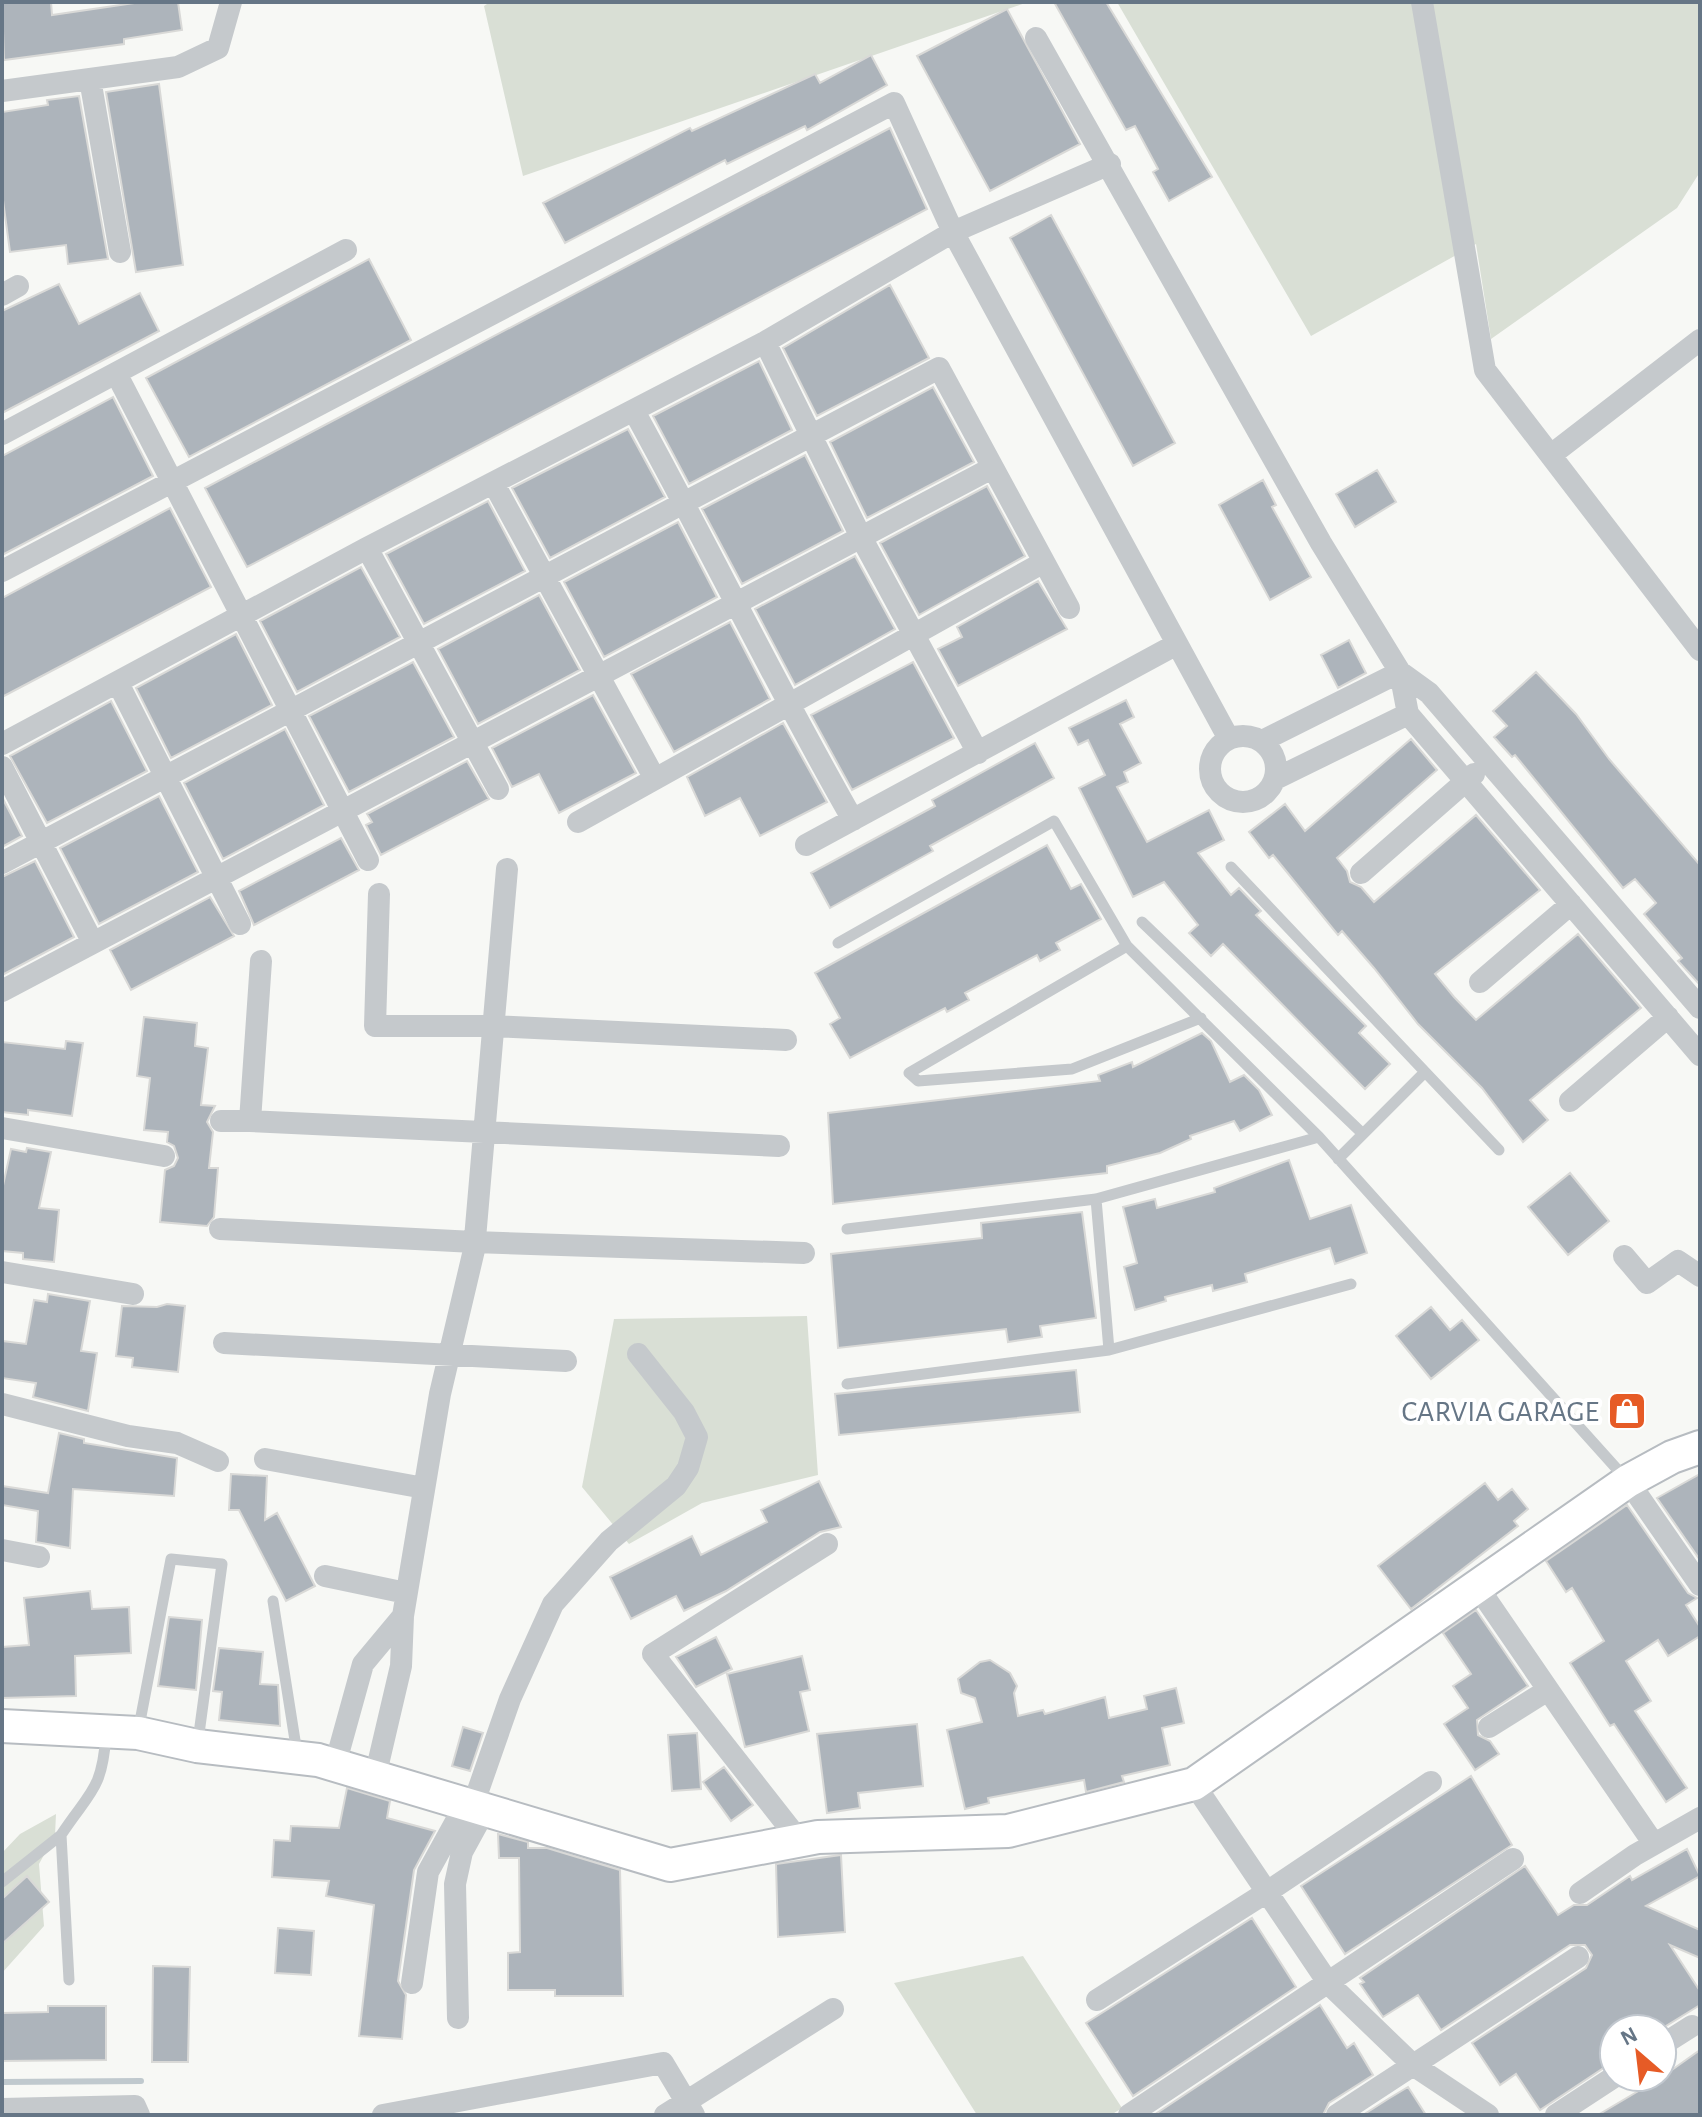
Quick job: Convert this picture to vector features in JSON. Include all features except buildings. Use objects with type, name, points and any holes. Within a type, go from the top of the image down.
[{"type":"street","points":[[2,91],[178,67],[218,48],[231,2]]},
{"type":"street","points":[[1422,2],[1485,370],[1700,650]]},
{"type":"street","points":[[1036,38],[1110,164],[1321,543],[1400,672],[1408,714],[1700,1055]]},
{"type":"street","points":[[90,79],[120,252]]},
{"type":"street","points":[[2,571],[894,103],[953,232],[1229,739]]},
{"type":"street","points":[[2,744],[367,548],[765,342],[953,232],[1110,164]]},
{"type":"street","points":[[2,434],[346,250]]},
{"type":"street","points":[[1551,455],[1700,340]]},
{"type":"street","points":[[765,342],[861,537],[978,753]]},
{"type":"street","points":[[2,863],[939,368],[1069,608]]},
{"type":"street","points":[[116,373],[368,860]]},
{"type":"street","points":[[634,411],[737,603],[787,704],[853,820]]},
{"type":"street","points":[[2,991],[992,468]]},
{"type":"street","points":[[494,484],[655,779]]},
{"type":"street","points":[[367,548],[498,789]]},
{"type":"street","points":[[578,822],[1044,562]]},
{"type":"street","points":[[806,845],[1177,644]]},
{"type":"street","points":[[1262,741],[1400,672]]},
{"type":"street","points":[[1400,672],[1429,693],[1700,1008]]},
{"type":"street","points":[[118,683],[240,924]]},
{"type":"street","points":[[1275,779],[1408,714]]},
{"type":"street","points":[[1242,736],[1262,741],[1275,758],[1275,779],[1271,788],[1254,801],[1234,801],[1216,790],[1210,771],[1215,751],[1229,739],[1242,736]]},
{"type":"street","points":[[1361,873],[1486,762]]},
{"type":"street","points":[[2,767],[93,943]]},
{"type":"street","points":[[375,1777],[401,1666],[403,1616],[424,1488],[474,1242],[507,869]]},
{"type":"street","points":[[379,894],[375,1026],[493,1026],[786,1040]]},
{"type":"street","points":[[1480,982],[1571,904]]},
{"type":"street","points":[[250,1121],[261,961]]},
{"type":"street","points":[[1570,1101],[1668,1017]]},
{"type":"street","points":[[221,1121],[484,1130],[779,1146]]},
{"type":"street","points":[[2,1128],[164,1156]]},
{"type":"street","points":[[220,1229],[474,1242],[804,1253]]},
{"type":"street","points":[[1624,1256],[1647,1283],[1678,1261],[1700,1276]]},
{"type":"street","points":[[2,1272],[133,1294]]},
{"type":"street","points":[[224,1343],[566,1361]]},
{"type":"street","points":[[458,2018],[455,1884],[475,1806],[510,1699],[553,1604],[609,1541],[676,1486],[688,1468],[697,1437],[684,1412],[638,1354]]},
{"type":"street","points":[[2,1404],[128,1436],[177,1443],[218,1461]]},
{"type":"street","points":[[2,1726],[122,1732],[335,1765],[670,1865],[799,1840],[1008,1831],[1194,1784],[1628,1481],[1672,1457],[1700,1447]]},
{"type":"street","points":[[265,1459],[424,1488]]},
{"type":"street","points":[[1628,1481],[1700,1585]]},
{"type":"street","points":[[799,1840],[653,1654],[827,1544]]},
{"type":"street","points":[[2,1550],[39,1557]]},
{"type":"street","points":[[325,1576],[406,1593]]},
{"type":"street","points":[[1477,1586],[1654,1844]]},
{"type":"street","points":[[335,1765],[363,1664],[403,1616]]},
{"type":"street","points":[[1489,1727],[1548,1690]]},
{"type":"street","points":[[1097,2000],[1267,1892],[1431,1782]]},
{"type":"street","points":[[1194,1784],[1329,1984],[1413,2065],[1488,2115]]},
{"type":"street","points":[[412,1983],[428,1872],[475,1806]]},
{"type":"street","points":[[1580,1893],[1700,1818]]},
{"type":"street","points":[[1129,2115],[1513,1859]]},
{"type":"street","points":[[1337,2115],[1578,1957]]},
{"type":"street","points":[[665,2115],[689,2109],[833,2009]]},
{"type":"street","points":[[1678,2035],[1692,2026]]},
{"type":"street","points":[[383,2115],[663,2063],[689,2109]]},
{"type":"street","points":[[1556,2115],[1598,2087]]},
{"type":"street","points":[[451,2115],[477,2096]]},
{"type":"street","points":[[2,2109],[135,2106],[139,2115]]},
{"type":"lane","points":[[838,943],[1054,821],[1127,946],[1319,1137],[1628,1481]]},
{"type":"lane","points":[[1231,867],[1499,1150]]},
{"type":"lane","points":[[1142,922],[1363,1134]]},
{"type":"lane","points":[[1127,946],[909,1073],[918,1081],[1072,1069],[1201,1018]]},
{"type":"lane","points":[[1338,1159],[1425,1072]]},
{"type":"lane","points":[[847,1229],[1096,1199],[1319,1137]]},
{"type":"lane","points":[[1096,1199],[1109,1350]]},
{"type":"lane","points":[[847,1384],[1109,1350],[1351,1284]]},
{"type":"lane","points":[[2,1882],[61,1835],[94,1793],[122,1732],[171,1559],[222,1564],[197,1746]]},
{"type":"lane","points":[[273,1601],[297,1758]]},
{"type":"lane","points":[[61,1835],[69,1980]]},
{"type":"shaded area","points":[[490,2],[1028,2],[523,176],[484,6]]},
{"type":"shaded area","points":[[1117,2],[1700,2],[1700,172],[1677,208],[1491,339],[1476,244],[1311,336]]},
{"type":"shaded area","points":[[807,1316],[818,1475],[702,1503],[629,1544],[582,1487],[614,1319]]},
{"type":"shaded area","points":[[56,1814],[55,1835],[39,1864],[44,1926],[2,1973],[2,1853],[20,1834]]},
{"type":"shaded area","points":[[1023,1956],[1122,2108],[1111,2115],[977,2115],[894,1983]]},
{"type":"waterway","points":[[2,2082],[141,2081]]},
{"type":"place","name":"CARVIA GARAGE","points":[[1627,1411]]}]
